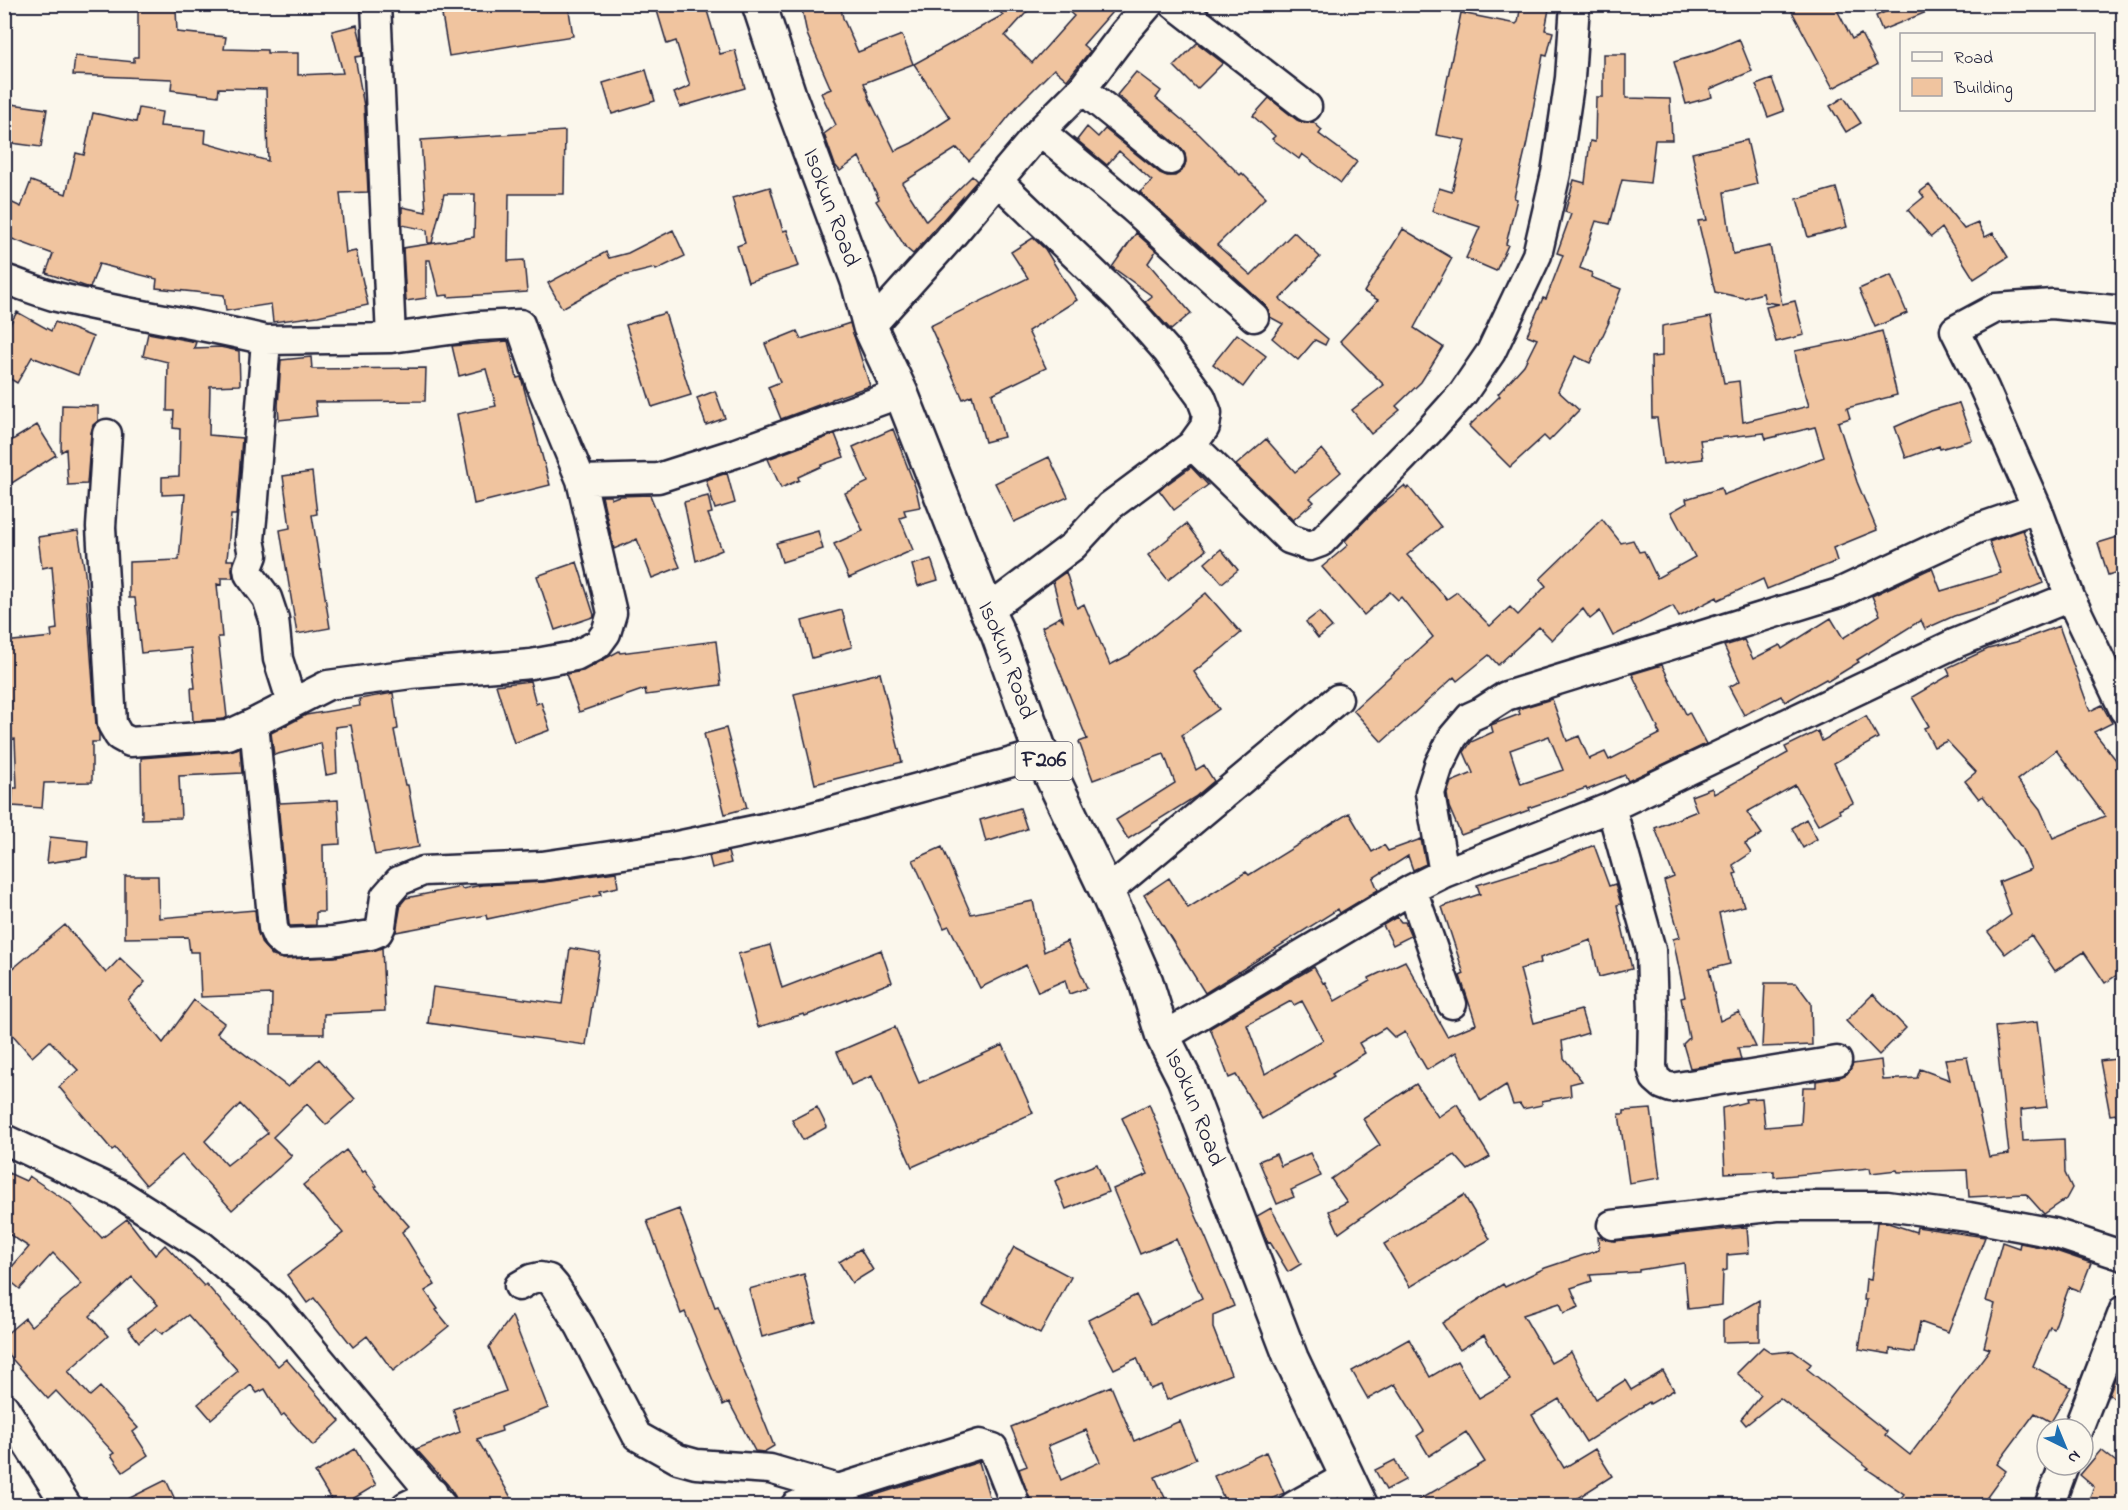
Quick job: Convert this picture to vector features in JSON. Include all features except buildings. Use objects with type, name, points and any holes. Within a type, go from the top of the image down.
[{"type":"main road","name":"Isokun Road","points":[[759,4],[790,98],[858,281],[870,327],[901,393],[998,634],[1041,754],[1107,892],[1146,982],[1163,1037],[1184,1078],[1291,1358],[1361,1506]]},
{"type":"street","points":[[376,4],[391,338]]},
{"type":"street","points":[[870,327],[1040,131],[1082,89],[1149,4]]},
{"type":"street","points":[[1174,4],[1307,107]]},
{"type":"street","points":[[1192,445],[1289,539],[1310,546],[1322,542],[1456,400],[1491,352],[1537,255],[1556,174],[1570,78],[1575,4]]},
{"type":"street","points":[[1082,89],[1170,160]]},
{"type":"street","points":[[1040,131],[1133,208],[1254,317]]},
{"type":"street","points":[[987,611],[1072,546],[1110,506],[1192,445],[1205,427],[1207,413],[1201,397],[1167,351],[1122,299],[998,181]]},
{"type":"street","points":[[4,279],[54,296],[152,318],[219,328],[266,339],[391,338],[479,326],[520,324],[540,382],[581,480],[612,613],[606,633],[598,644],[575,656],[531,664],[411,674],[328,685],[228,735],[130,742],[119,736],[112,724],[100,527],[107,434]]},
{"type":"street","points":[[2124,311],[2052,304],[1996,308],[1955,330],[1984,388],[2037,508],[2070,597],[2124,710]]},
{"type":"street","points":[[266,339],[250,540],[253,555],[248,568],[249,574],[267,598],[274,619],[278,659],[292,703]]},
{"type":"street","points":[[581,480],[666,476],[901,393]]},
{"type":"street","points":[[1444,873],[1430,793],[1443,756],[1453,737],[1470,717],[1506,696],[1839,593],[1976,529],[2037,508]]},
{"type":"street","points":[[1163,1037],[1412,889],[1444,873],[1611,807],[1956,644],[2070,597]]},
{"type":"street","points":[[1107,892],[1338,699]]},
{"type":"street","points":[[254,723],[273,928],[284,943],[332,941],[378,932],[386,897],[399,881],[423,871],[542,866],[672,847],[802,820],[1041,754]]},
{"type":"street","points":[[1611,807],[1651,950],[1652,1067],[1655,1078],[1671,1088],[1838,1061]]},
{"type":"street","points":[[1412,889],[1452,1004]]},
{"type":"street","points":[[4,1139],[120,1194],[202,1246],[278,1309],[400,1458],[437,1499],[406,1506]]},
{"type":"street","points":[[1612,1225],[1777,1206],[1887,1206],[1969,1217],[2054,1233],[2124,1256]]},
{"type":"street","points":[[519,1286],[540,1277],[549,1279],[555,1286],[580,1326],[637,1436],[678,1460],[696,1464],[770,1469],[838,1489]]},
{"type":"street","points":[[2083,1417],[2124,1310]]},
{"type":"street","points":[[4,1407],[67,1506]]},
{"type":"street","points":[[795,1506],[838,1489],[980,1444],[993,1448],[1016,1506]]},
{"type":"street","points":[[1294,1506],[1346,1476]]},
{"type":"street","points":[[2049,1506],[2060,1477]]}]
